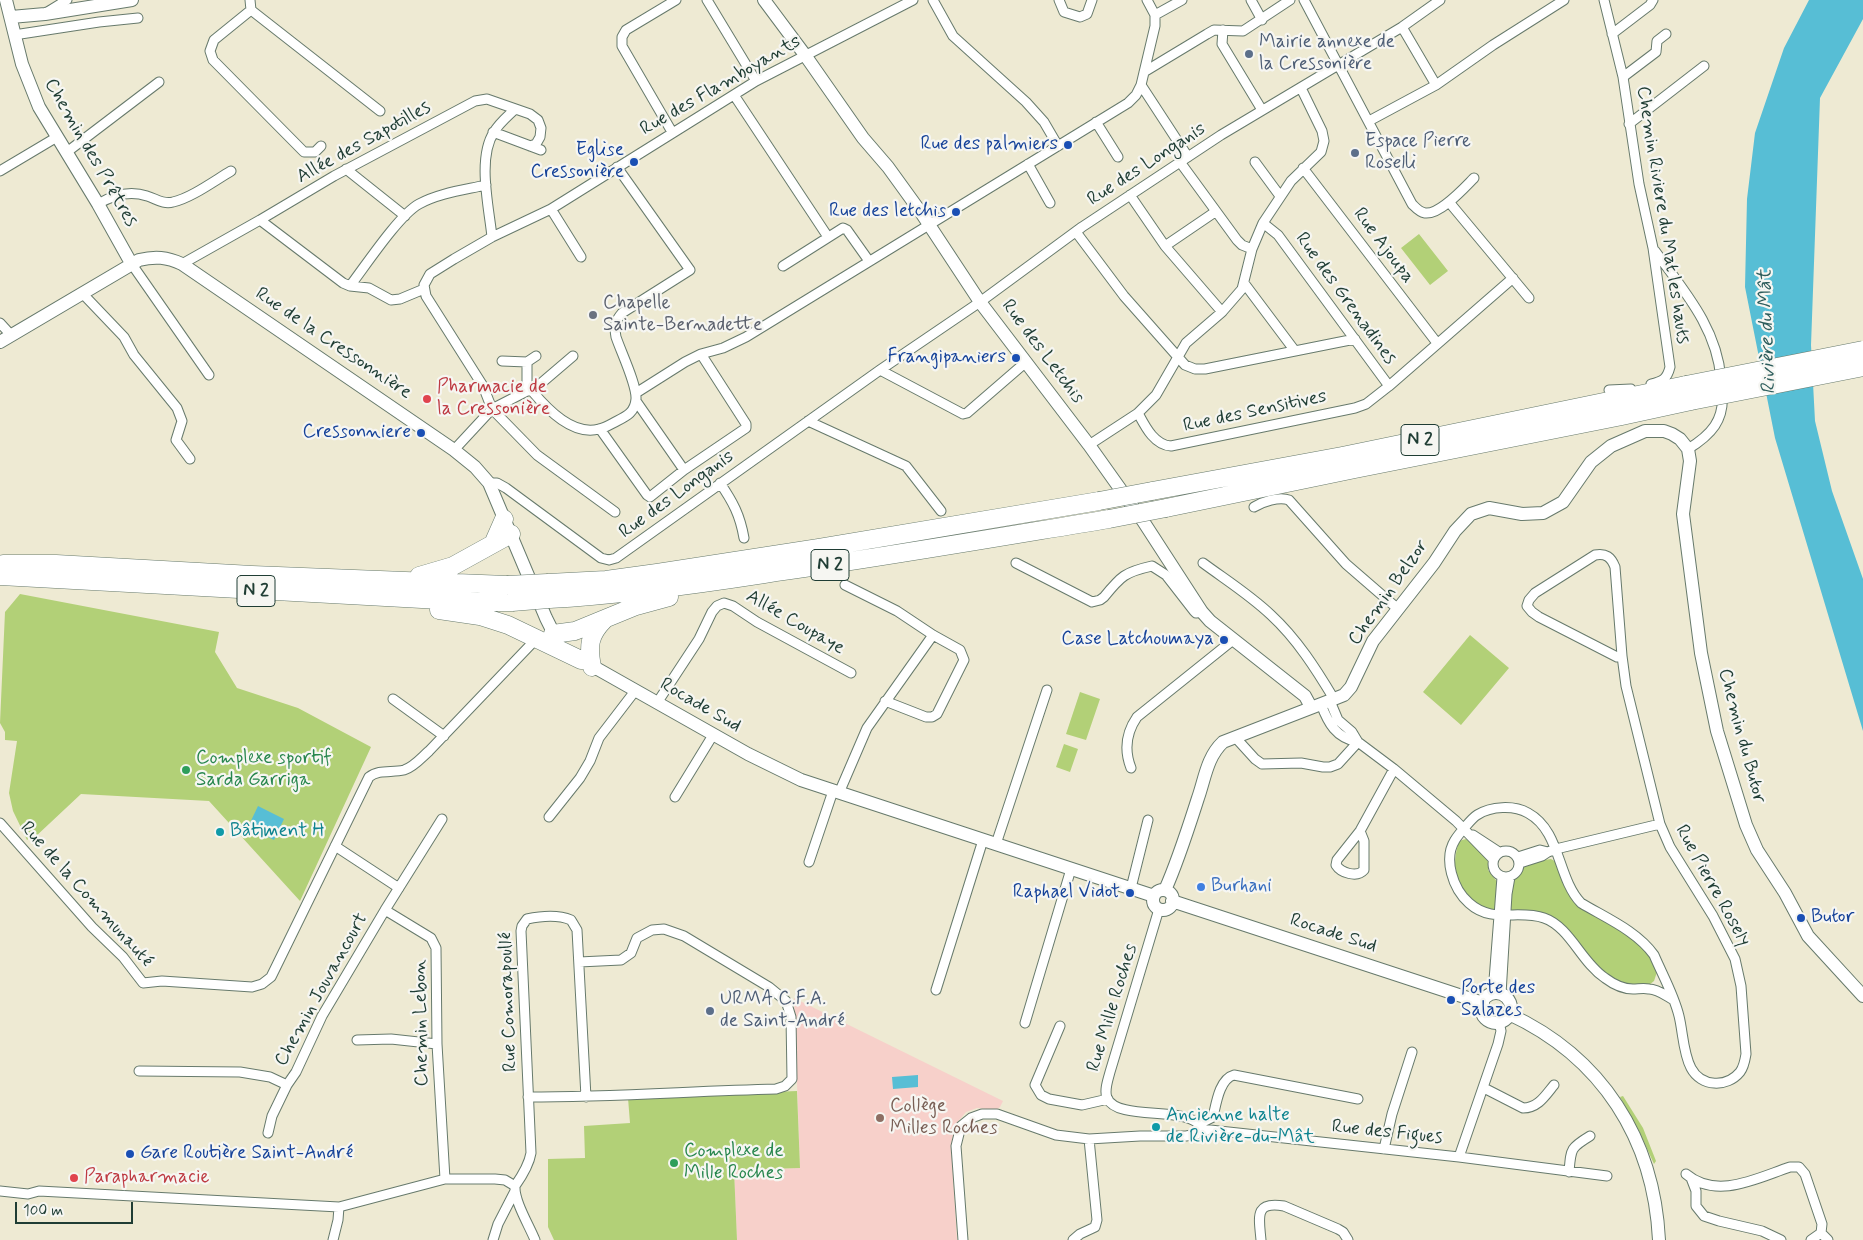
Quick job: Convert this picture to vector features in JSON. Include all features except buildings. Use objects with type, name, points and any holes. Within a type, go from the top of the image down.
[{"type":"highway","name":"N 2","points":[[0,564],[56,564],[507,585],[606,596],[866,560],[1166,508],[1622,416],[1689,393],[1863,350]]},
{"type":"highway","name":"N 2","points":[[0,576],[477,602],[512,602],[548,591],[606,580],[819,548],[1099,501],[1689,393],[1863,367]]},
{"type":"highway","points":[[398,581],[453,566],[493,544],[508,526]]},
{"type":"highway","points":[[0,558],[56,564]]},
{"type":"highway","points":[[545,636],[574,631],[636,606],[675,596],[785,577],[866,560]]},
{"type":"highway","points":[[312,593],[480,616],[545,636],[587,663],[594,631],[604,620]]},
{"type":"street","points":[[45,14],[67,0]]},
{"type":"street","points":[[11,17],[45,14],[132,0]]},
{"type":"street","points":[[250,0],[251,10],[380,111]]},
{"type":"street","points":[[672,132],[622,46],[622,38],[626,30],[676,0]]},
{"type":"street","points":[[707,0],[756,81]]},
{"type":"street","name":"Rue des Letchis","points":[[764,0],[929,224],[980,302],[1089,445],[1148,529],[1202,612],[1210,621],[1305,696],[1324,703]]},
{"type":"street","name":"Rue des Flamboyants","points":[[424,289],[430,274],[492,237],[551,209],[756,81],[913,0]]},
{"type":"street","points":[[933,0],[953,36],[1026,102],[1044,122],[1058,146]]},
{"type":"street","points":[[1059,0],[1064,12],[1080,17],[1086,14],[1092,0]]},
{"type":"street","points":[[527,362],[530,391],[543,405],[580,430],[600,429],[631,413],[636,397],[685,362],[746,337],[1128,103],[1142,85],[1155,26],[1155,15],[1147,0]]},
{"type":"street","points":[[1155,15],[1182,0]]},
{"type":"street","points":[[1250,0],[1262,20]]},
{"type":"street","points":[[1144,72],[1214,30],[1243,31],[1290,0]]},
{"type":"street","points":[[1304,0],[1412,204],[1418,210],[1426,213],[1433,212],[1449,202],[1474,178]]},
{"type":"street","name":"Rue des Longanis","points":[[489,483],[497,483],[506,488],[591,552],[609,560],[624,552],[1130,195],[1262,110],[1402,27],[1440,0]]},
{"type":"street","points":[[1369,121],[1436,84],[1564,0]]},
{"type":"street","name":"Chemin Riviere du Mat les hauts","points":[[1604,0],[1623,77],[1639,184],[1653,248],[1670,367],[1667,377],[1661,382],[1626,390],[1609,390]]},
{"type":"street","points":[[1612,34],[1650,5],[1653,0]]},
{"type":"street","name":"Chemin des Prêtres","points":[[4,2],[11,17],[14,35],[29,85],[39,107],[98,204],[131,263]]},
{"type":"street","points":[[251,10],[214,40],[210,51],[213,60],[304,152],[315,152],[321,146]]},
{"type":"street","points":[[14,35],[138,18]]},
{"type":"street","points":[[1402,27],[1436,84]]},
{"type":"street","points":[[1223,30],[1222,44],[1262,110]]},
{"type":"street","points":[[1623,77],[1656,52],[1657,41],[1666,34]]},
{"type":"street","points":[[1629,124],[1704,66]]},
{"type":"street","points":[[67,152],[159,82]]},
{"type":"street","points":[[1142,85],[1216,212],[1237,240],[1242,245],[1252,249]]},
{"type":"street","points":[[1089,445],[1138,413],[1156,396],[1186,343],[1237,297],[1244,283],[1252,249],[1263,223],[1291,181],[1321,152],[1324,141],[1322,132],[1301,88]]},
{"type":"street","points":[[734,95],[828,238]]},
{"type":"street","name":"Allée des Sapotilles","points":[[182,264],[346,169],[476,100],[487,99],[530,114],[538,120],[542,128],[540,137],[536,144],[530,146]]},
{"type":"street","points":[[492,237],[486,186],[485,162],[487,148],[493,132],[515,109]]},
{"type":"street","points":[[1096,122],[1118,157]]},
{"type":"street","points":[[493,132],[541,150]]},
{"type":"street","points":[[0,171],[57,136]]},
{"type":"street","points":[[1255,162],[1280,196]]},
{"type":"street","points":[[1028,164],[1050,203]]},
{"type":"street","points":[[617,167],[690,268],[689,272],[622,313],[616,320],[615,328],[616,337],[636,397],[684,470]]},
{"type":"street","name":"Rue Ajoupa","points":[[1303,168],[1437,343]]},
{"type":"street","points":[[346,169],[405,216]]},
{"type":"street","points":[[98,204],[111,196],[123,194],[146,195],[164,203],[172,203],[231,171]]},
{"type":"street","points":[[350,286],[405,216],[418,204],[434,197],[486,186]]},
{"type":"street","points":[[1130,195],[1165,246],[1222,312]]},
{"type":"street","points":[[1449,202],[1529,298]]},
{"type":"street","points":[[551,209],[582,257]]},
{"type":"street","points":[[1165,246],[1216,212]]},
{"type":"street","points":[[260,220],[350,286],[369,288],[391,300],[400,299],[424,289],[426,296],[483,386],[492,410],[537,456],[615,512]]},
{"type":"street","name":"Rue des Grenadines","points":[[1263,223],[1278,235],[1388,386],[1513,278]]},
{"type":"street","points":[[783,266],[841,229],[845,229],[868,261]]},
{"type":"street","points":[[1076,232],[1124,296],[1185,365],[1195,369],[1204,369],[1355,339]]},
{"type":"street","points":[[1653,248],[1706,324],[1714,342],[1720,367],[1723,406],[1719,419],[1711,431],[1688,449]]},
{"type":"street","name":"Rue de la Cressonnière","points":[[6,338],[131,263],[152,257],[166,258],[182,264],[454,450],[475,467],[489,483],[508,526],[545,636]]},
{"type":"street","points":[[131,263],[209,375]]},
{"type":"street","points":[[1244,283],[1295,351]]},
{"type":"street","points":[[82,293],[124,337],[134,355],[177,408],[182,421],[176,440],[190,459]]},
{"type":"street","points":[[0,322],[6,338]]},
{"type":"street","points":[[600,429],[650,497],[684,470],[747,426],[701,354]]},
{"type":"street","points":[[502,362],[527,362],[536,356]]},
{"type":"street","points":[[454,450],[492,410],[530,391],[573,356]]},
{"type":"street","points":[[880,370],[963,414],[967,413],[1026,362]]},
{"type":"street","name":"Rue des Sensitives","points":[[1138,413],[1156,441],[1163,446],[1171,446],[1356,408],[1366,404],[1388,386]]},
{"type":"street","points":[[808,421],[906,466],[941,511]]},
{"type":"street","name":"Chemin Belzor","points":[[1164,896],[1210,759],[1216,749],[1223,742],[1344,695],[1351,687],[1373,642],[1434,563],[1455,531],[1471,514],[1488,508],[1522,514],[1538,514],[1554,508],[1563,502],[1591,462],[1611,446],[1645,431],[1664,431],[1672,434],[1680,439],[1688,449]]},
{"type":"street","name":"Chemin du Butor","points":[[1688,449],[1690,468],[1683,514],[1701,653],[1717,731],[1746,825],[1757,850],[1786,893],[1808,936],[1863,996]]},
{"type":"street","points":[[720,483],[732,500],[740,519],[744,538]]},
{"type":"street","points":[[1254,507],[1262,503],[1286,498],[1289,500],[1346,564],[1398,609]]},
{"type":"street","name":"Rue Pierre Rosely","points":[[1622,656],[1617,657],[1539,617],[1527,606],[1528,600],[1535,593],[1595,555],[1601,554],[1612,559],[1615,567],[1626,686],[1660,824],[1670,847],[1713,916],[1735,960],[1741,986],[1746,1054],[1740,1072],[1732,1079],[1713,1084],[1697,1077],[1691,1068],[1687,1056],[1678,1014],[1654,954],[1638,938],[1581,903],[1574,895],[1552,850],[1550,836],[1542,825],[1529,813],[1512,808],[1494,809],[1477,815],[1468,832],[1454,841],[1450,858],[1452,874],[1458,890],[1468,903],[1483,912],[1502,916],[1532,915],[1550,921],[1564,930],[1588,964],[1605,978],[1618,985],[1632,989],[1650,989],[1672,1000]]},
{"type":"street","points":[[1016,563],[1092,602],[1104,597],[1122,576],[1152,566],[1166,575],[1196,613],[1202,612]]},
{"type":"street","points":[[1203,563],[1244,592],[1281,625],[1309,660],[1324,703],[1338,720],[1352,732],[1358,742],[1394,769],[1468,832],[1477,837],[1496,856]]},
{"type":"street","points":[[845,586],[897,610],[960,650],[964,660],[937,714],[932,717],[926,717],[885,701]]},
{"type":"street","name":"Allée Coupaye","points":[[657,703],[699,639],[712,612],[717,606],[724,603],[733,606],[757,622],[851,673]]},
{"type":"street","points":[[809,862],[836,792],[862,736],[933,634]]},
{"type":"street","name":"Rue de la Communauté","points":[[0,823],[92,927],[123,957],[143,983],[155,981],[252,987],[262,984],[271,977],[369,777],[379,772],[405,770],[429,751],[525,652],[545,636]]},
{"type":"street","points":[[1131,768],[1126,748],[1130,730],[1137,717],[1234,640]]},
{"type":"street","name":"Rocade Sud","points":[[587,663],[713,735],[779,770],[836,792],[1071,869],[1131,888],[1164,896],[1482,1003]]},
{"type":"street","points":[[996,844],[1047,690]]},
{"type":"street","points":[[550,817],[580,778],[590,761],[599,738],[636,691]]},
{"type":"street","points":[[393,699],[444,736]]},
{"type":"street","points":[[676,797],[713,735]]},
{"type":"street","points":[[1235,737],[1254,760],[1262,764],[1301,763],[1330,767],[1338,764],[1358,742]]},
{"type":"street","points":[[1360,831],[1364,841],[1364,872],[1357,875],[1339,870],[1336,865],[1337,860],[1360,831],[1394,769]]},
{"type":"street","points":[[385,910],[442,820]]},
{"type":"street","points":[[1131,888],[1148,820]]},
{"type":"street","points":[[1519,860],[1542,856],[1552,850],[1660,824]]},
{"type":"street","points":[[936,990],[983,840]]},
{"type":"street","points":[[335,846],[399,888]]},
{"type":"street","points":[[1496,856],[1507,850],[1515,853],[1519,860],[1517,872],[1506,877]]},
{"type":"street","points":[[1496,856],[1494,868],[1496,872],[1506,877]]},
{"type":"street","points":[[1025,1023],[1071,869]]},
{"type":"street","points":[[1497,994],[1506,877]]},
{"type":"street","points":[[1159,909],[1168,908],[1164,896]]},
{"type":"street","name":"Rue Mille Roches","points":[[1159,909],[1110,1072],[1106,1088],[1108,1099],[1117,1108],[1184,1117],[1200,1126]]},
{"type":"street","name":"Chemin Lebon","points":[[385,910],[431,938],[434,942],[436,954],[437,1044],[445,1179]]},
{"type":"street","name":"Chemin Jouvancourt","points":[[140,1072],[240,1072],[270,1077],[287,1085],[296,1072],[322,1016],[385,910]]},
{"type":"street","name":"Rue Comorapoullé","points":[[515,1188],[531,1156],[521,931],[524,921],[548,916],[571,920],[577,930],[586,1097]]},
{"type":"street","points":[[528,1097],[586,1097],[636,1093],[776,1089],[792,1080],[791,1017],[786,1001],[769,987],[684,936],[664,929],[652,930],[637,938],[631,953],[621,960],[580,962]]},
{"type":"street","points":[[1650,989],[1661,972]]},
{"type":"street","points":[[1459,1157],[1484,1088],[1504,1018],[1511,1010],[1509,1000],[1497,994],[1489,995],[1482,1003],[1484,1016],[1491,1021],[1504,1018],[1556,1041],[1598,1079],[1615,1101],[1628,1122],[1645,1160],[1655,1199],[1659,1240]]},
{"type":"street","points":[[1060,1026],[1035,1085],[1041,1095],[1049,1099],[1082,1105],[1108,1099]]},
{"type":"street","points":[[357,1040],[391,1040],[437,1044]]},
{"type":"street","points":[[1384,1149],[1392,1114],[1412,1052]]},
{"type":"street","points":[[963,1240],[956,1146],[961,1126],[971,1118],[982,1114],[997,1114],[1056,1135],[1089,1139],[1186,1136],[1197,1134],[1200,1126],[1213,1118],[1224,1082],[1234,1075],[1358,1099]]},
{"type":"street","points":[[268,1133],[272,1116],[287,1085]]},
{"type":"street","points":[[1484,1088],[1523,1108],[1530,1108],[1536,1106],[1554,1085]]},
{"type":"street","name":"Rue des Figues","points":[[1200,1126],[1607,1176]]},
{"type":"street","points":[[1569,1172],[1571,1151],[1576,1144],[1590,1136]]},
{"type":"street","points":[[1073,1240],[1080,1234],[1095,1227],[1098,1220],[1089,1139]]},
{"type":"street","points":[[1781,1240],[1762,1231],[1704,1216],[1696,1206],[1696,1191],[1688,1176],[1707,1186],[1728,1187],[1790,1167],[1799,1167],[1805,1174],[1822,1224],[1821,1233],[1811,1240]]},
{"type":"street","points":[[0,1190],[28,1194],[40,1191],[339,1207],[445,1179],[506,1180],[515,1188],[520,1207],[535,1240]]},
{"type":"street","points":[[493,1240],[498,1224],[515,1188]]},
{"type":"street","points":[[1261,1240],[1260,1212],[1267,1205],[1275,1205],[1284,1206],[1338,1229],[1343,1232],[1348,1240]]},
{"type":"street","points":[[333,1240],[339,1207]]},
{"type":"street","points":[[504,1210],[520,1207]]},
{"type":"street","points":[[1821,1233],[1828,1240]]},
{"type":"shaded area","name":"Collège Milles Roches","points":[[794,998],[1003,1101],[996,1110],[977,1108],[966,1112],[956,1124],[951,1144],[957,1240],[737,1240],[734,1170],[800,1168]]},
{"type":"green space","points":[[1419,234],[1448,271],[1430,285],[1401,248]]},
{"type":"green space","name":"Complexe sportif Sarda Garriga","points":[[20,594],[219,632],[215,652],[237,688],[298,708],[371,747],[300,901],[209,801],[81,794],[34,838],[32,836],[27,840],[13,811],[9,793],[17,741],[5,740],[5,732],[0,723],[5,612]]},
{"type":"green space","points":[[1470,635],[1509,668],[1461,725],[1423,692]]},
{"type":"green space","points":[[1080,692],[1100,699],[1086,740],[1066,734]]},
{"type":"green space","points":[[1064,744],[1078,749],[1070,772],[1056,767]]},
{"type":"green space","points":[[1466,839],[1486,854],[1488,870],[1498,883],[1495,909],[1490,911],[1464,891],[1456,874],[1456,853],[1459,841]]},
{"type":"green space","points":[[1551,859],[1556,862],[1567,889],[1637,940],[1655,963],[1657,972],[1654,981],[1649,985],[1634,987],[1613,979],[1601,972],[1558,922],[1508,911],[1511,883],[1524,867],[1533,862]]},
{"type":"green space","name":"Complexe de Mille Roches","points":[[797,1091],[800,1168],[734,1170],[737,1240],[554,1240],[548,1227],[548,1159],[585,1158],[584,1126],[630,1123],[628,1098]]},
{"type":"green space","points":[[1623,1096],[1643,1128],[1656,1161],[1654,1164],[1639,1131],[1620,1097]]},
{"type":"water","name":"Rivière du Mât","points":[[1809,0],[1863,0],[1863,19],[1820,98],[1811,345],[1815,421],[1832,491],[1863,579],[1863,731],[1775,438],[1745,287],[1747,199],[1755,133],[1784,48]]},
{"type":"water","points":[[258,806],[284,819],[274,840],[248,827]]},
{"type":"water","points":[[918,1075],[918,1087],[893,1089],[892,1077]]},
{"type":"place","name":"Mairie annexe de la Cressonière","points":[[1249,54]]},
{"type":"place","name":"Rue des palmiers","points":[[1068,145]]},
{"type":"place","name":"Espace Pierre Roselli","points":[[1355,153]]},
{"type":"place","name":"Eglise Cressonière","points":[[634,162]]},
{"type":"place","name":"Rue des letchis","points":[[956,212]]},
{"type":"place","name":"Chapelle Sainte-Bernadette","points":[[593,315]]},
{"type":"place","name":"Frangipaniers","points":[[1016,358]]},
{"type":"place","name":"Pharmacie de la Cressonière","points":[[427,399]]},
{"type":"place","name":"Cressonniere","points":[[421,433]]},
{"type":"place","name":"Case Latchoumaya","points":[[1224,640]]},
{"type":"place","name":"Complexe sportif Sarda Garriga","points":[[186,770]]},
{"type":"place","name":"Bâtiment H","points":[[220,832]]},
{"type":"place","name":"Burhani","points":[[1201,887]]},
{"type":"place","name":"Raphael Vidot","points":[[1130,893]]},
{"type":"place","name":"Butor","points":[[1801,918]]},
{"type":"place","name":"Porte des Salazes","points":[[1451,1000]]},
{"type":"place","name":"URMA C.F.A. de Saint-André","points":[[710,1011]]},
{"type":"place","name":"Collège Milles Roches","points":[[880,1118]]},
{"type":"place","name":"Ancienne halte de Rivière-du-Mât","points":[[1156,1127]]},
{"type":"place","name":"Gare Routière Saint-André","points":[[130,1154]]},
{"type":"place","name":"Complexe de Mille Roches","points":[[674,1163]]},
{"type":"place","name":"Parapharmacie","points":[[74,1178]]}]
